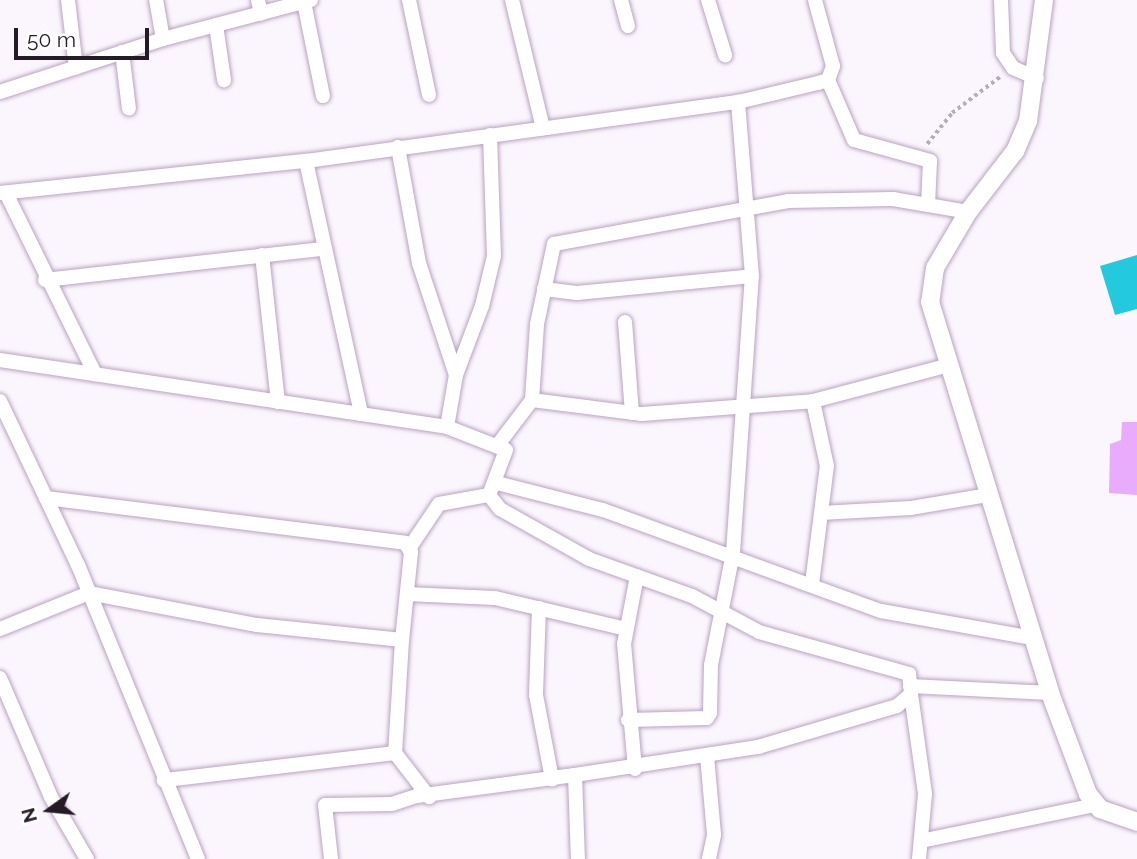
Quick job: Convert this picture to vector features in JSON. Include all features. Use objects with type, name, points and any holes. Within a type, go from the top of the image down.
[{"type":"street","points":[[68,0],[76,68]]},
{"type":"street","points":[[156,0],[163,39]]},
{"type":"street","points":[[409,0],[429,95]]},
{"type":"street","points":[[512,0],[543,128]]},
{"type":"street","points":[[621,0],[628,26]]},
{"type":"street","points":[[708,0],[725,55]]},
{"type":"street","points":[[815,0],[833,66],[828,80],[854,139],[862,145],[921,155],[932,166],[928,205]]},
{"type":"street","points":[[1000,0],[1003,53],[1013,68],[1037,78]]},
{"type":"street","points":[[1044,0],[1037,78],[1028,121],[1015,151],[968,212],[935,268],[930,302],[1050,693],[1096,805]]},
{"type":"street","points":[[0,92],[163,39],[216,25],[260,7],[307,1],[323,96]]},
{"type":"street","points":[[216,25],[224,80]]},
{"type":"street","points":[[122,52],[129,108]]},
{"type":"street","points":[[95,374],[3,193],[306,162],[398,147],[738,102],[828,80]]},
{"type":"street","points":[[628,720],[709,717],[711,665],[733,553],[752,276],[738,102]]},
{"type":"street","points":[[447,427],[456,375],[482,306],[494,256],[490,135]]},
{"type":"street","points":[[398,147],[419,263],[456,375]]},
{"type":"street","points":[[306,162],[322,249],[361,414]]},
{"type":"street","points":[[497,446],[532,400],[544,289],[554,244],[748,208],[840,197],[928,205],[968,212]]},
{"type":"street","points":[[45,280],[322,249]]},
{"type":"street","points":[[262,256],[278,402]]},
{"type":"street","points":[[544,289],[577,293],[752,276]]},
{"type":"street","points":[[625,322],[632,413]]},
{"type":"street","points":[[0,360],[447,427],[506,450],[493,489],[509,516],[589,559],[722,612],[760,632],[909,674],[925,794],[919,859]]},
{"type":"street","points":[[532,400],[632,413],[813,401],[948,365]]},
{"type":"street","points":[[0,401],[89,593],[198,859]]},
{"type":"street","points":[[812,584],[827,459],[813,401]]},
{"type":"street","points":[[429,797],[395,753],[410,547],[439,504],[493,489],[603,510],[733,553],[908,618],[1033,638]]},
{"type":"street","points":[[821,513],[911,508],[988,495]]},
{"type":"street","points":[[46,498],[405,543],[410,547]]},
{"type":"street","points":[[635,769],[628,720],[626,629],[637,576]]},
{"type":"street","points":[[0,628],[89,593],[257,625],[402,640]]},
{"type":"street","points":[[407,594],[479,596],[626,629]]},
{"type":"street","points":[[539,608],[537,704],[552,779]]},
{"type":"street","points":[[0,678],[51,797],[88,859]]},
{"type":"street","points":[[911,690],[1050,693]]},
{"type":"street","points":[[331,859],[325,805],[392,804],[575,775],[635,769],[758,747],[897,706],[911,690]]},
{"type":"street","points":[[164,780],[395,753]]},
{"type":"street","points":[[707,756],[714,835],[709,859]]},
{"type":"street","points":[[575,775],[578,859]]},
{"type":"street","points":[[921,841],[1096,805],[1137,822]]},
{"type":"street","points":[[74,859],[78,843]]},
{"type":"path","points":[[921,155],[953,113],[1013,68]]},
{"type":"water","points":[[1137,255],[1137,309],[1115,315],[1100,266]]},
{"type":"building","points":[[1122,422],[1137,422],[1137,495],[1109,493],[1110,444],[1121,440]]}]
